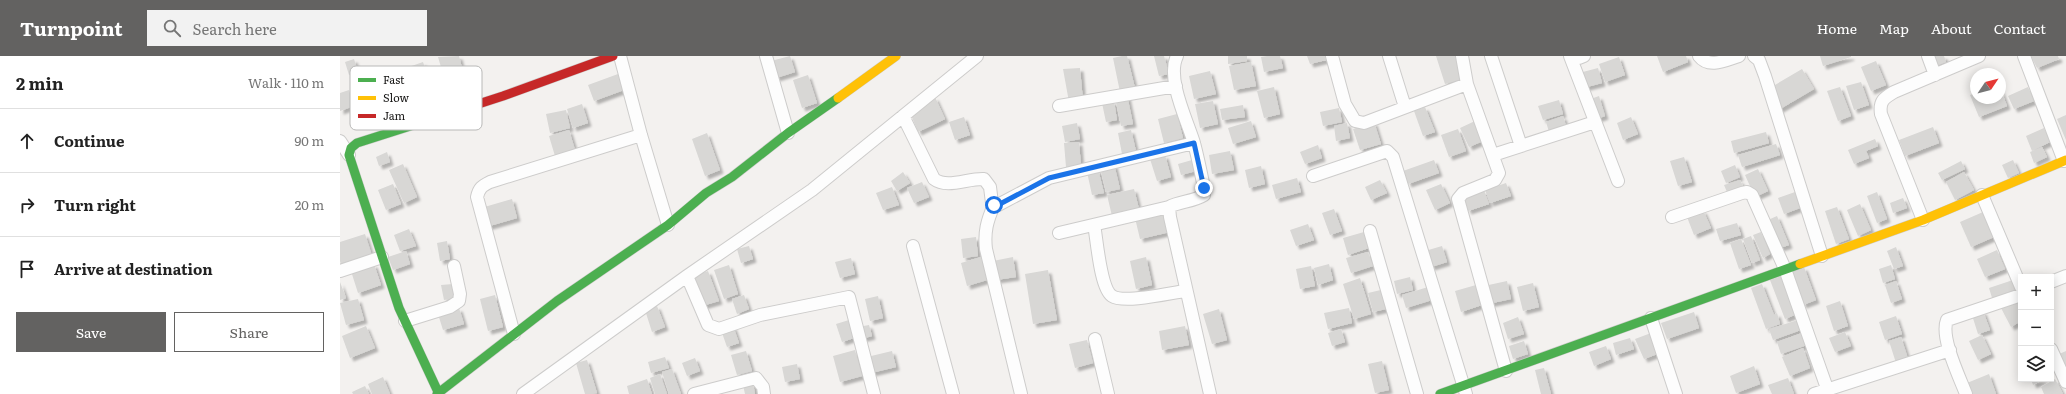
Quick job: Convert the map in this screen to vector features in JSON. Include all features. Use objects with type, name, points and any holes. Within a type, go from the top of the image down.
[{"type":"street","points":[[482,103],[613,56]]},
{"type":"street","points":[[620,56],[641,135],[668,225]]},
{"type":"street","points":[[766,56],[788,133]]},
{"type":"street","points":[[340,141],[349,155],[382,257],[405,320],[438,394],[557,301],[668,225],[706,193],[732,177],[788,133],[896,56]]},
{"type":"street","points":[[523,394],[687,276],[812,190],[977,56]]},
{"type":"street","points":[[1059,233],[1169,207],[1177,203],[1204,196],[1204,188],[1194,143],[1176,86],[1173,64],[1177,56]]},
{"type":"street","points":[[1332,56],[1345,104],[1355,121],[1364,123],[1466,84]]},
{"type":"street","points":[[1389,56],[1405,107]]},
{"type":"street","points":[[1462,56],[1466,84],[1499,173],[1495,180],[1464,193],[1458,199],[1506,371]]},
{"type":"street","points":[[1491,56],[1521,146]]},
{"type":"street","points":[[1699,56],[1710,64],[1719,63],[1739,56]]},
{"type":"street","points":[[1754,56],[1759,60],[1765,76],[1822,256]]},
{"type":"street","points":[[1928,56],[1934,75]]},
{"type":"street","points":[[1922,220],[1880,114],[1879,105],[1882,99],[1894,92],[1979,56]]},
{"type":"street","points":[[1440,394],[1464,390],[1506,371],[1922,220],[2065,160],[2024,56]]},
{"type":"street","points":[[1578,57],[1595,122],[1618,181]]},
{"type":"street","points":[[1059,106],[1176,86]]},
{"type":"street","points":[[903,116],[934,179],[939,183],[984,179],[990,187],[992,203],[994,205],[987,221],[984,233],[986,249],[1022,394]]},
{"type":"street","points":[[1493,155],[1595,122]]},
{"type":"street","points":[[349,155],[351,148],[357,143],[397,130]]},
{"type":"street","points":[[514,334],[477,197],[479,190],[482,186],[490,182],[641,135]]},
{"type":"street","points":[[994,205],[998,205],[1049,178],[1194,143]]},
{"type":"street","points":[[1313,176],[1387,151],[1393,157],[1464,390]]},
{"type":"street","points":[[1672,218],[1748,192],[1755,202],[1785,269],[1828,392]]},
{"type":"street","points":[[1982,195],[2018,280]]},
{"type":"street","points":[[1169,207],[1185,291],[1210,394]]},
{"type":"street","points":[[1094,225],[1103,278],[1106,290],[1111,296],[1128,299],[1185,291]]},
{"type":"street","points":[[1370,231],[1417,394]]},
{"type":"street","points":[[913,246],[953,394]]},
{"type":"street","points":[[340,271],[382,257]]},
{"type":"street","points":[[405,320],[450,307],[459,301],[460,294],[454,266]]},
{"type":"street","points":[[687,276],[708,325],[719,328],[760,315],[849,297],[874,394]]},
{"type":"street","points":[[2054,281],[2066,276]]},
{"type":"street","points":[[1966,394],[1950,350],[1944,327],[1947,320],[2018,296]]},
{"type":"street","points":[[1651,318],[1676,394]]},
{"type":"street","points":[[1094,339],[1108,394]]},
{"type":"street","points":[[1814,394],[1828,392],[1950,350]]},
{"type":"street","points":[[2054,356],[2066,382]]},
{"type":"street","points":[[694,394],[712,391],[756,378],[763,387],[764,394]]},
{"type":"building","points":[[459,56],[462,66],[441,66],[438,57]]},
{"type":"building","points":[[790,56],[795,72],[776,78],[771,61]]},
{"type":"building","points":[[1127,56],[1135,88],[1120,92],[1113,58]]},
{"type":"building","points":[[1154,56],[1164,56],[1169,74],[1159,76]]},
{"type":"building","points":[[1228,56],[1247,56],[1247,61],[1228,64]]},
{"type":"building","points":[[1280,56],[1283,68],[1264,72],[1261,57]]},
{"type":"building","points":[[1307,56],[1325,56],[1326,60],[1310,64]]},
{"type":"building","points":[[1436,56],[1455,56],[1462,79],[1445,84]]},
{"type":"building","points":[[1657,56],[1686,56],[1688,62],[1663,72]]},
{"type":"building","points":[[1820,56],[1851,56],[1851,57],[1823,66]]},
{"type":"building","points":[[1929,56],[1944,56],[1946,62],[1933,67]]},
{"type":"building","points":[[2031,56],[2058,56],[2059,59],[2037,68]]},
{"type":"building","points":[[1619,57],[1625,75],[1605,82],[1599,64]]},
{"type":"building","points":[[354,59],[356,66],[350,66],[350,75],[349,75],[345,62]]},
{"type":"building","points":[[1876,61],[1886,85],[1871,91],[1861,67]]},
{"type":"building","points":[[423,62],[424,66],[412,66]]},
{"type":"building","points":[[1251,62],[1256,86],[1234,90],[1229,66]]},
{"type":"building","points":[[1080,68],[1083,101],[1069,102],[1063,69]]},
{"type":"building","points":[[1598,68],[1602,83],[1583,88],[1579,73]]},
{"type":"building","points":[[1802,69],[1814,89],[1775,112],[1763,92]]},
{"type":"building","points":[[1210,71],[1216,94],[1194,99],[1189,76]]},
{"type":"building","points":[[618,74],[624,90],[594,101],[588,85]]},
{"type":"building","points":[[808,75],[817,103],[802,108],[793,80]]},
{"type":"building","points":[[1861,82],[1869,105],[1854,110],[1846,86]]},
{"type":"building","points":[[1274,87],[1280,114],[1264,118],[1257,91]]},
{"type":"building","points":[[1840,87],[1851,116],[1838,121],[1827,91]]},
{"type":"building","points":[[2028,87],[2034,101],[2014,109],[2008,96]]},
{"type":"building","points":[[349,90],[350,107],[340,111],[340,93]]},
{"type":"building","points":[[1127,95],[1133,124],[1121,126],[1115,97]]},
{"type":"building","points":[[1599,96],[1605,116],[1594,120],[1588,100]]},
{"type":"building","points":[[935,97],[945,119],[918,132],[911,115]]},
{"type":"building","points":[[1559,100],[1563,114],[1543,120],[1538,106]]},
{"type":"building","points":[[1114,101],[1117,120],[1106,122],[1102,103]]},
{"type":"building","points":[[1213,101],[1218,124],[1200,128],[1195,104]]},
{"type":"building","points":[[2006,103],[2007,106],[1979,117],[1974,104]]},
{"type":"building","points":[[582,104],[588,123],[573,128],[567,109]]},
{"type":"building","points":[[1243,105],[1245,117],[1222,120],[1220,109]]},
{"type":"building","points":[[1425,107],[1435,132],[1423,136],[1414,111]]},
{"type":"building","points":[[1339,108],[1342,122],[1323,126],[1320,112]]},
{"type":"building","points":[[566,110],[570,128],[550,133],[546,114]]},
{"type":"building","points":[[1177,114],[1183,138],[1164,143],[1158,119]]},
{"type":"building","points":[[2066,115],[2066,140],[2057,119]]},
{"type":"building","points":[[1563,116],[1567,129],[1550,135],[1546,122]]},
{"type":"building","points":[[964,117],[970,135],[955,140],[949,122]]},
{"type":"building","points":[[1631,117],[1638,134],[1623,140],[1617,123]]},
{"type":"building","points":[[1251,121],[1256,137],[1233,144],[1228,128]]},
{"type":"building","points":[[1475,121],[1483,141],[1469,147],[1460,128]]},
{"type":"building","points":[[1374,122],[1381,144],[1360,150],[1353,129]]},
{"type":"building","points":[[1077,123],[1080,139],[1065,142],[1062,126]]},
{"type":"building","points":[[1347,123],[1350,138],[1336,141],[1334,126]]},
{"type":"building","points":[[1933,127],[1939,143],[1905,156],[1899,140]]},
{"type":"building","points":[[2044,128],[2050,142],[2032,151],[2026,136]]},
{"type":"building","points":[[1458,129],[1466,151],[1449,157],[1441,135]]},
{"type":"building","points":[[569,130],[575,150],[555,156],[549,136]]},
{"type":"building","points":[[1131,130],[1136,151],[1122,154],[1118,133]]},
{"type":"building","points":[[1766,132],[1769,143],[1734,153],[1731,141]]},
{"type":"building","points":[[707,133],[720,170],[705,176],[692,139]]},
{"type":"building","points":[[1875,139],[1878,146],[1866,151],[1869,158],[1854,164],[1848,150]]},
{"type":"building","points":[[1079,142],[1081,166],[1066,167],[1064,143]]},
{"type":"building","points":[[1776,144],[1780,155],[1742,167],[1738,155]]},
{"type":"building","points":[[1318,145],[1322,158],[1305,164],[1300,152]]},
{"type":"building","points":[[2042,147],[2047,157],[2034,163],[2030,152]]},
{"type":"building","points":[[1230,151],[1234,170],[1212,174],[1209,155]]},
{"type":"building","points":[[387,152],[390,162],[379,166],[376,157]]},
{"type":"building","points":[[1165,155],[1171,177],[1157,181],[1150,159]]},
{"type":"building","points":[[1684,157],[1692,182],[1678,186],[1670,161]]},
{"type":"building","points":[[1192,160],[1196,171],[1181,175],[1178,164]]},
{"type":"building","points":[[1434,160],[1439,173],[1408,184],[1403,171]]},
{"type":"building","points":[[2013,160],[2019,173],[2008,178],[2002,165]]},
{"type":"building","points":[[1961,161],[1965,169],[1942,180],[1938,173]]},
{"type":"building","points":[[403,164],[417,197],[404,203],[389,170]]},
{"type":"building","points":[[1114,164],[1120,189],[1106,192],[1100,167]]},
{"type":"building","points":[[1735,165],[1740,177],[1726,183],[1721,171]]},
{"type":"building","points":[[1261,166],[1265,184],[1249,188],[1245,170]]},
{"type":"building","points":[[1098,169],[1104,193],[1092,195],[1087,172]]},
{"type":"building","points":[[1758,169],[1768,191],[1755,197],[1745,175]]},
{"type":"building","points":[[903,172],[910,183],[897,191],[891,181]]},
{"type":"building","points":[[1964,172],[1974,190],[1955,200],[1946,182]]},
{"type":"building","points":[[1297,178],[1301,192],[1276,199],[1272,185]]},
{"type":"building","points":[[1380,180],[1387,193],[1371,200],[1365,187]]},
{"type":"building","points":[[1740,180],[1743,186],[1727,192],[1724,185]]},
{"type":"building","points":[[922,182],[929,197],[914,203],[907,188]]},
{"type":"building","points":[[1506,183],[1511,196],[1490,203],[1485,190]]},
{"type":"building","points":[[393,184],[401,204],[386,210],[378,190]]},
{"type":"building","points":[[1441,184],[1450,203],[1435,210],[1426,190]]},
{"type":"building","points":[[892,187],[899,205],[883,210],[876,193]]},
{"type":"building","points":[[1134,189],[1139,209],[1112,216],[1107,195]]},
{"type":"building","points":[[1484,190],[1489,204],[1468,211],[1463,198]]},
{"type":"building","points":[[1795,192],[1800,208],[1784,214],[1778,198]]},
{"type":"building","points":[[1877,192],[1887,219],[1877,223],[1867,196]]},
{"type":"building","points":[[1903,198],[1907,208],[1893,213],[1890,203]]},
{"type":"building","points":[[512,199],[517,218],[486,227],[481,208]]},
{"type":"building","points":[[1860,204],[1871,230],[1858,236],[1847,210]]},
{"type":"building","points":[[1837,207],[1849,239],[1836,244],[1825,211]]},
{"type":"building","points":[[1334,209],[1342,231],[1330,235],[1322,213]]},
{"type":"building","points":[[1703,210],[1711,228],[1694,235],[1687,217]]},
{"type":"building","points":[[1164,211],[1170,232],[1140,239],[1135,218]]},
{"type":"building","points":[[1983,212],[1994,237],[1971,247],[1960,222]]},
{"type":"building","points":[[1777,216],[1789,245],[1780,248],[1768,220]]},
{"type":"building","points":[[1737,223],[1741,235],[1720,241],[1716,229]]},
{"type":"building","points":[[1308,224],[1314,240],[1296,246],[1290,230]]},
{"type":"building","points":[[409,229],[416,246],[400,251],[394,235]]},
{"type":"building","points":[[1364,232],[1369,248],[1348,255],[1343,238]]},
{"type":"building","points":[[1761,232],[1770,254],[1763,258],[1753,235]]},
{"type":"building","points":[[365,234],[373,259],[342,269],[340,261],[340,242]]},
{"type":"building","points":[[1751,236],[1760,260],[1752,263],[1743,239]]},
{"type":"building","points":[[976,237],[978,256],[963,258],[961,239]]},
{"type":"building","points":[[1741,239],[1751,265],[1739,269],[1730,243]]},
{"type":"building","points":[[447,241],[450,259],[440,261],[437,243]]},
{"type":"building","points":[[749,246],[753,259],[741,263],[737,249]]},
{"type":"building","points":[[1442,246],[1447,262],[1431,267],[1425,251]]},
{"type":"building","points":[[1896,247],[1903,266],[1894,269],[1887,251]]},
{"type":"building","points":[[1997,250],[2005,269],[1985,277],[1977,259]]},
{"type":"building","points":[[406,251],[410,264],[393,270],[388,257]]},
{"type":"building","points":[[1368,252],[1373,266],[1351,273],[1346,258]]},
{"type":"building","points":[[981,257],[987,280],[967,286],[961,263]]},
{"type":"building","points":[[1013,257],[1016,277],[996,280],[993,261]]},
{"type":"building","points":[[1146,257],[1152,285],[1136,289],[1130,261]]},
{"type":"building","points":[[851,258],[855,274],[840,278],[835,262]]},
{"type":"building","points":[[374,264],[381,285],[358,293],[351,271]]},
{"type":"building","points":[[1329,264],[1333,280],[1318,285],[1314,268]]},
{"type":"building","points":[[729,265],[738,294],[724,299],[714,270]]},
{"type":"building","points":[[1891,265],[1895,279],[1883,283],[1879,269]]},
{"type":"building","points":[[1311,266],[1315,286],[1300,289],[1296,269]]},
{"type":"building","points":[[1804,267],[1816,300],[1803,305],[1791,272]]},
{"type":"building","points":[[1048,270],[1057,320],[1033,324],[1025,274]]},
{"type":"building","points":[[708,271],[719,301],[702,306],[691,277]]},
{"type":"building","points":[[1782,276],[1797,314],[1785,319],[1770,280]]},
{"type":"building","points":[[1410,277],[1413,290],[1397,294],[1394,281]]},
{"type":"building","points":[[1360,278],[1371,314],[1354,319],[1343,284]]},
{"type":"building","points":[[2013,280],[2017,292],[1993,301],[1989,288]]},
{"type":"building","points":[[1507,281],[1511,299],[1488,304],[1484,286]]},
{"type":"building","points":[[1896,281],[1902,299],[1891,303],[1885,285]]},
{"type":"building","points":[[340,282],[346,298],[340,300]]},
{"type":"building","points":[[1533,283],[1539,307],[1523,311],[1517,287]]},
{"type":"building","points":[[453,284],[455,298],[444,300],[441,285]]},
{"type":"building","points":[[1762,284],[1774,315],[1777,313],[1780,324],[1766,329],[1751,288]]},
{"type":"building","points":[[1476,285],[1482,305],[1461,312],[1455,291]]},
{"type":"building","points":[[1428,287],[1432,300],[1406,308],[1402,295]]},
{"type":"building","points":[[1385,289],[1390,308],[1373,312],[1368,293]]},
{"type":"building","points":[[495,295],[503,327],[488,331],[480,299]]},
{"type":"building","points":[[744,295],[749,309],[737,314],[732,299]]},
{"type":"building","points":[[878,296],[883,318],[870,321],[865,299]]},
{"type":"building","points":[[358,299],[364,320],[346,325],[340,303]]},
{"type":"building","points":[[2018,300],[2018,323],[2011,327],[2001,308]]},
{"type":"building","points":[[1840,301],[1848,326],[1834,331],[1826,306]]},
{"type":"building","points":[[657,306],[665,327],[652,332],[645,310]]},
{"type":"building","points":[[459,308],[464,324],[443,330],[438,314]]},
{"type":"building","points":[[1349,308],[1352,323],[1328,329],[1324,313]]},
{"type":"building","points":[[1219,309],[1227,340],[1212,344],[1203,314]]},
{"type":"building","points":[[1983,311],[1990,330],[1978,334],[1972,315]]},
{"type":"building","points":[[1694,312],[1699,328],[1667,339],[1661,323]]},
{"type":"building","points":[[1896,316],[1902,334],[1885,340],[1879,322]]},
{"type":"building","points":[[1518,317],[1524,334],[1508,339],[1503,323]]},
{"type":"building","points":[[849,320],[854,338],[842,342],[836,324]]},
{"type":"building","points":[[1798,320],[1801,330],[1773,340],[1769,329]]},
{"type":"building","points":[[869,325],[872,336],[861,339],[858,327]]},
{"type":"building","points":[[366,326],[375,348],[350,358],[342,336]]},
{"type":"building","points":[[733,326],[739,343],[727,347],[721,330]]},
{"type":"building","points":[[1185,326],[1189,345],[1162,350],[1159,331]]},
{"type":"building","points":[[1341,329],[1345,342],[1332,346],[1328,333]]},
{"type":"building","points":[[1845,332],[1851,346],[1835,352],[1829,338]]},
{"type":"building","points":[[1651,333],[1660,353],[1644,359],[1635,339]]},
{"type":"building","points":[[1802,333],[1807,345],[1781,354],[1777,342]]},
{"type":"building","points":[[1982,335],[1991,354],[1978,360],[1969,341]]},
{"type":"building","points":[[1901,337],[1909,362],[1897,366],[1889,341]]},
{"type":"building","points":[[1630,338],[1634,349],[1616,355],[1613,343]]},
{"type":"building","points":[[1087,340],[1093,363],[1075,368],[1069,344]]},
{"type":"building","points":[[1524,341],[1528,354],[1513,359],[1509,346]]},
{"type":"building","points":[[1606,346],[1611,359],[1594,366],[1589,352]]},
{"type":"building","points":[[1803,348],[1810,368],[1790,376],[1782,357]]},
{"type":"building","points":[[855,350],[862,376],[840,382],[833,356]]},
{"type":"building","points":[[746,351],[752,371],[737,375],[731,355]]},
{"type":"building","points":[[892,351],[896,367],[871,373],[867,357]]},
{"type":"building","points":[[2066,351],[2066,367],[2063,368],[2057,355]]},
{"type":"building","points":[[665,357],[669,368],[651,373],[648,362]]},
{"type":"building","points":[[695,358],[700,371],[687,376],[682,363]]},
{"type":"building","points":[[587,360],[597,393],[593,394],[585,394],[576,363]]},
{"type":"building","points":[[1382,361],[1389,390],[1375,393],[1368,364]]},
{"type":"building","points":[[797,364],[800,379],[785,382],[782,367]]},
{"type":"building","points":[[1754,366],[1760,384],[1736,393],[1730,376]]},
{"type":"building","points":[[1544,368],[1551,394],[1541,394],[1535,370]]},
{"type":"building","points":[[672,369],[681,394],[669,394],[662,372]]},
{"type":"building","points":[[660,374],[667,394],[655,394],[650,378]]},
{"type":"building","points":[[1989,374],[1996,394],[1971,394],[1967,383]]},
{"type":"building","points":[[383,377],[390,394],[372,394],[368,384]]},
{"type":"building","points":[[1788,378],[1794,394],[1772,394],[1768,385]]},
{"type":"building","points":[[647,379],[652,394],[629,394],[627,386]]},
{"type":"building","points":[[2054,380],[2063,394],[2044,394],[2041,387],[2050,382],[2054,382]]},
{"type":"building","points":[[2032,382],[2039,382],[2033,385]]},
{"type":"building","points":[[753,383],[755,394],[745,394],[743,385]]},
{"type":"building","points":[[365,386],[369,394],[353,394],[352,392]]},
{"type":"traffic: fast","points":[[437,394],[557,301],[668,225],[706,193],[732,177],[788,133],[838,98]]},
{"type":"traffic: fast","points":[[398,130],[357,143],[351,148],[349,155],[399,308],[439,394]]},
{"type":"traffic: fast","points":[[1440,394],[1800,264]]},
{"type":"traffic: slow","points":[[838,98],[896,56]]},
{"type":"traffic: slow","points":[[1800,264],[1923,220],[2066,160]]},
{"type":"traffic: jam","points":[[482,103],[613,56]]},
{"type":"route","points":[[994,205],[998,205],[1049,178],[1194,143],[1204,188]]}]
